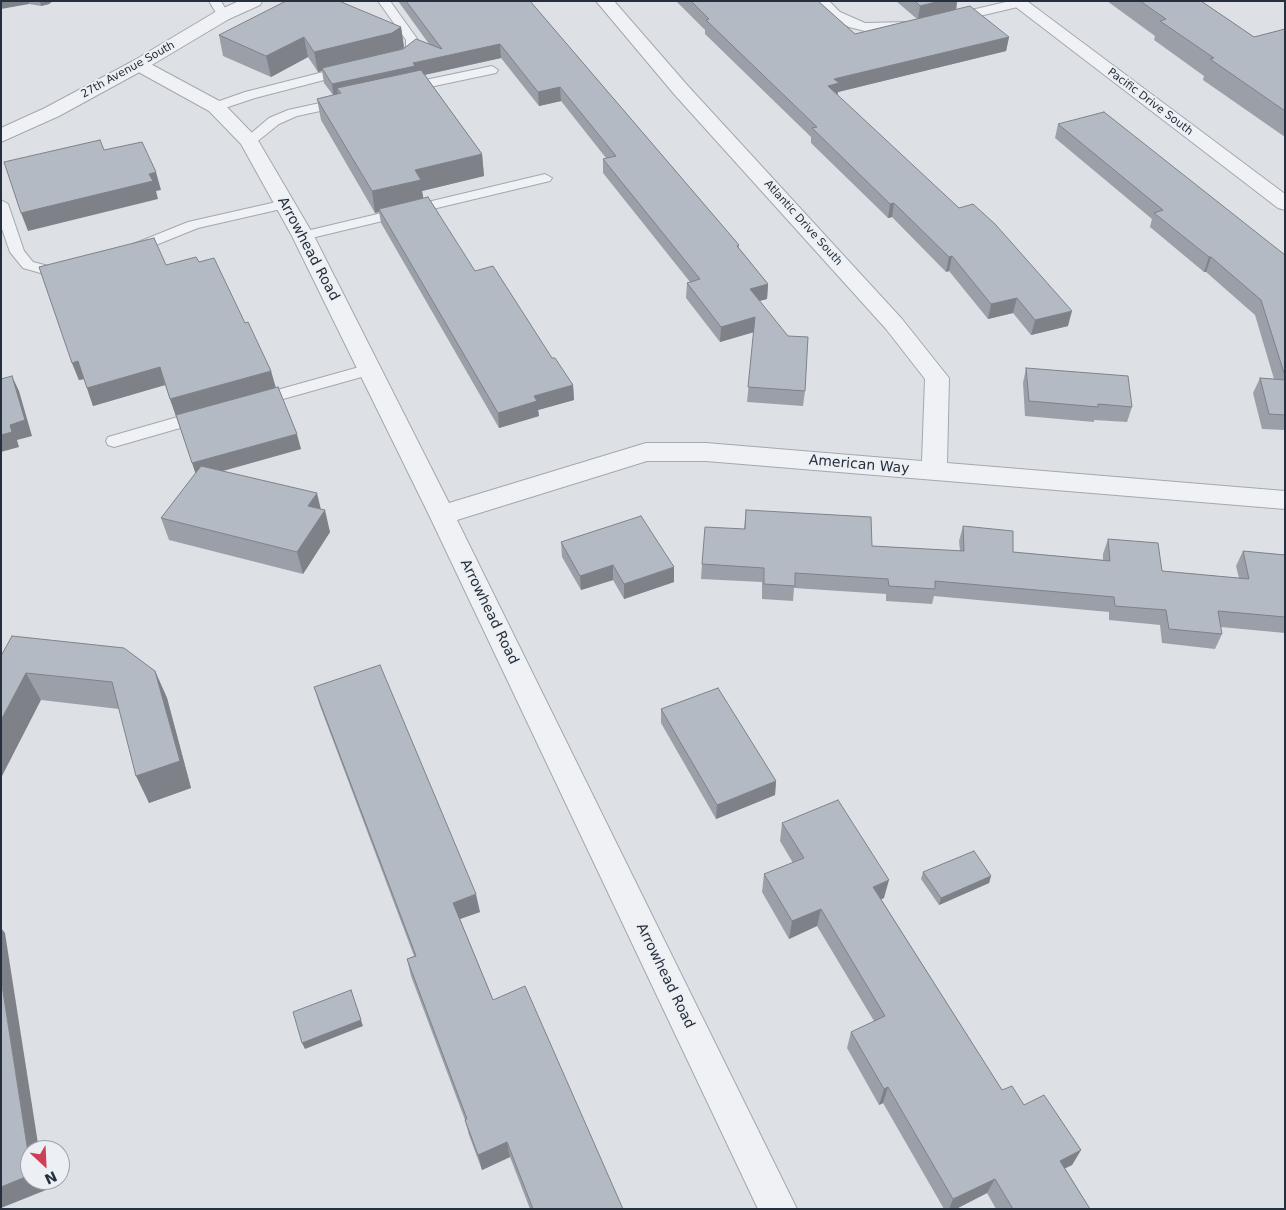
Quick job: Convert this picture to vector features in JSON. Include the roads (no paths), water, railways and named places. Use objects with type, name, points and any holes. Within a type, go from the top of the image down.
[{"type":"street","name":"27th Avenue South","points":[[1,136],[52,112],[138,65],[219,8],[254,1]]},
{"type":"street","name":"Atlantic Drive South","points":[[604,1],[681,90],[894,324],[937,378],[934,471]]},
{"type":"street","name":"Pacific Drive South","points":[[1017,2],[1285,204]]},
{"type":"street","name":"Arrowhead Road","points":[[138,65],[216,107],[249,141],[303,236],[442,516],[778,1209]]},
{"type":"street","name":"American Way","points":[[442,516],[646,452],[706,452],[1285,500]]},
{"type":"lane","points":[[383,62],[400,58],[412,50],[412,40],[384,1]]},
{"type":"lane","points":[[822,1],[836,15],[853,24],[865,27],[925,24]]},
{"type":"lane","points":[[943,20],[1017,2]]},
{"type":"lane","points":[[216,107],[250,95],[357,68]]},
{"type":"lane","points":[[397,90],[492,70]]},
{"type":"lane","points":[[249,141],[274,121],[293,113],[359,99]]},
{"type":"lane","points":[[303,236],[545,178]]},
{"type":"lane","points":[[1,204],[17,252],[28,265],[51,272],[79,265]]},
{"type":"lane","points":[[116,256],[165,238],[193,225],[285,204]]},
{"type":"lane","points":[[247,404],[370,369]]},
{"type":"lane","points":[[114,441],[218,412]]}]
